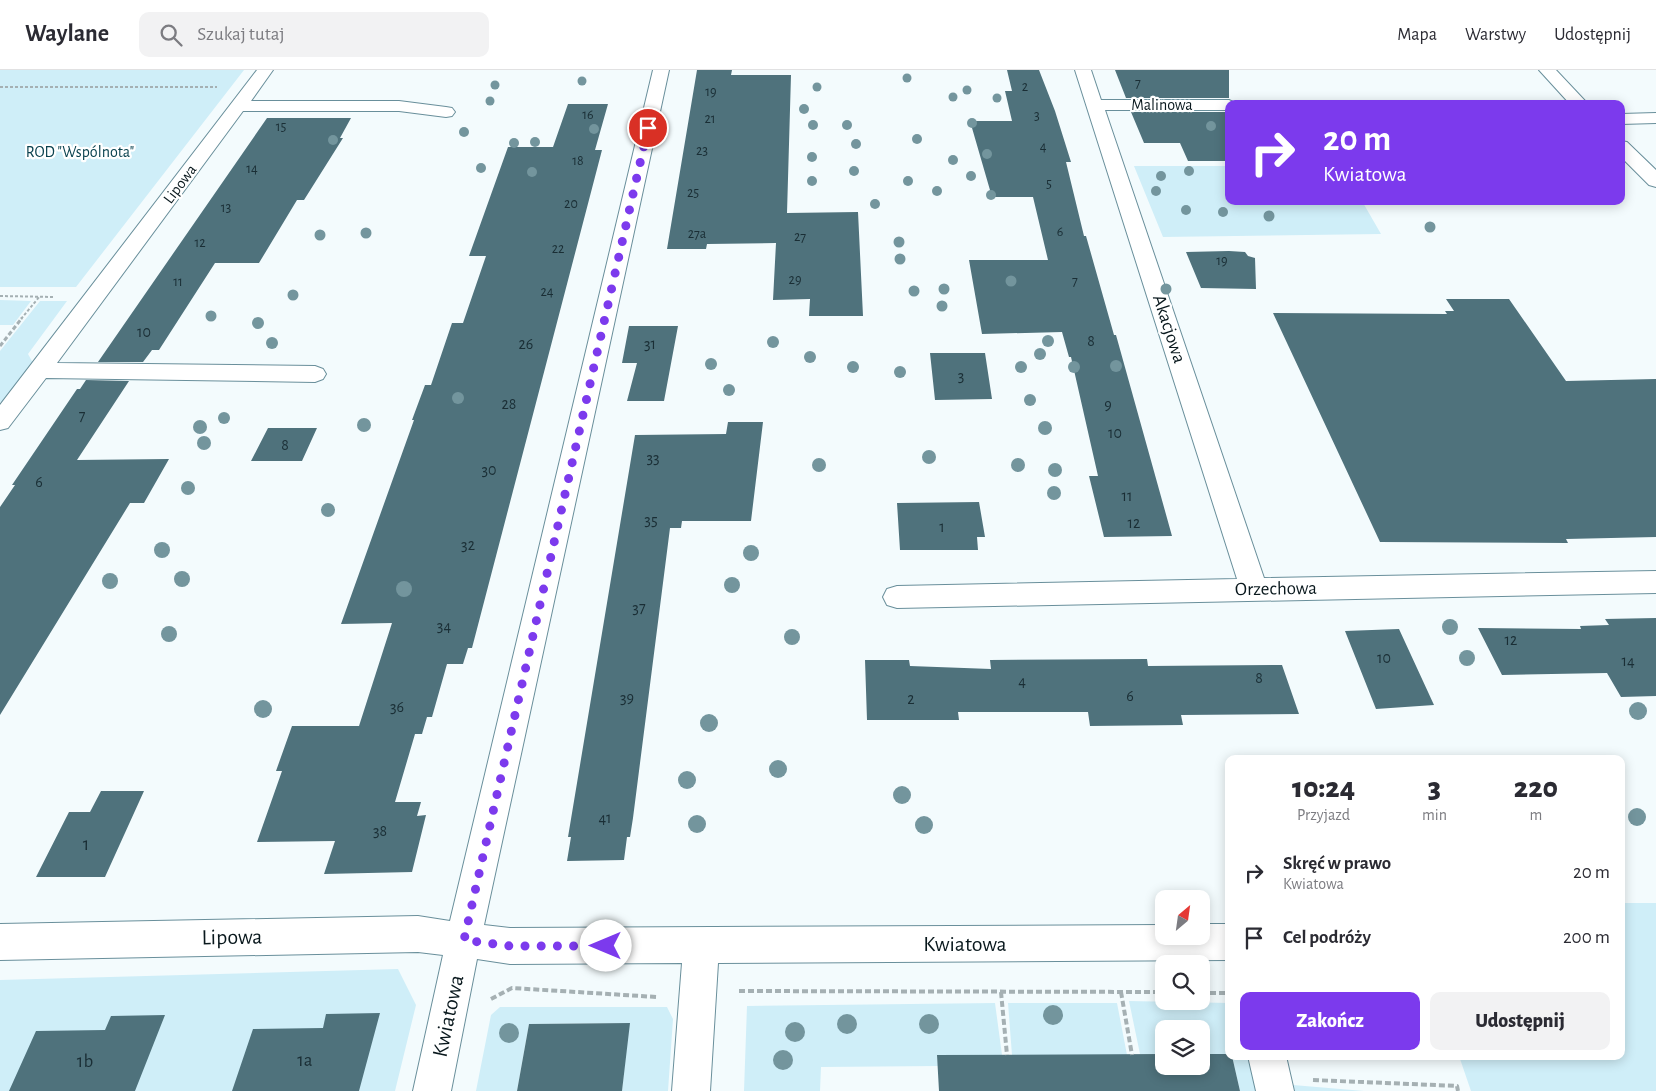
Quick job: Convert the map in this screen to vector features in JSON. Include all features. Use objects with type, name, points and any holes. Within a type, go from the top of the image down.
[{"type":"street","name":"Lipowa","points":[[0,422],[265,70]]},
{"type":"street","name":"Kwiatowa","points":[[432,1091],[464,940],[661,70]]},
{"type":"street","name":"Akacjowa","points":[[1083,70],[1254,589]]},
{"type":"street","points":[[1547,70],[1576,100]]},
{"type":"street","name":"Malinowa","points":[[1095,105],[1225,105]]},
{"type":"street","points":[[239,106],[399,106],[446,112]]},
{"type":"street","points":[[1625,119],[1656,118]]},
{"type":"street","points":[[1625,150],[1656,181]]},
{"type":"street","points":[[39,370],[315,374]]},
{"type":"street","name":"Orzechowa","points":[[896,597],[1656,582]]},
{"type":"street","name":"Lipowa","points":[[0,942],[418,934],[464,940]]},
{"type":"street","name":"Kwiatowa","points":[[464,940],[510,946],[1225,942]]},
{"type":"street","points":[[691,1091],[701,946]]},
{"type":"path","points":[[0,86],[252,88]]},
{"type":"path","points":[[0,296],[94,297]]},
{"type":"path","points":[[0,346],[40,296]]},
{"type":"path","points":[[482,1003],[512,988],[661,997],[747,990],[1155,992]]},
{"type":"path","points":[[1000,992],[1007,1055]]},
{"type":"path","points":[[1121,992],[1132,1055]]},
{"type":"path","points":[[1210,993],[1225,993]]},
{"type":"path","points":[[1271,1075],[1456,1086],[1458,1091]]},
{"type":"green space","name":"ROD \"Wspólnota\"","points":[[0,70],[244,70],[76,287],[0,287]]},
{"type":"green space","points":[[1134,166],[1225,166],[1225,205],[1364,205],[1381,234],[1163,237]]},
{"type":"green space","points":[[0,300],[31,301],[13,325],[0,325]]},
{"type":"green space","points":[[40,301],[67,301],[28,354],[33,363],[4,401],[0,402],[0,351]]},
{"type":"green space","points":[[1625,903],[1656,903],[1656,1091],[1471,1091],[1460,1060],[1625,1060]]},
{"type":"green space","points":[[398,969],[416,1005],[395,1091],[0,1091],[0,980]]},
{"type":"green space","points":[[1129,1001],[1155,1002],[1155,1010],[1210,1010],[1210,1003],[1225,1003],[1225,1054],[1210,1054],[1210,1020],[1155,1020],[1155,1054],[1140,1054]]},
{"type":"green space","points":[[995,1003],[1002,1055],[937,1055],[938,1066],[821,1067],[820,1091],[744,1091],[747,1006]]},
{"type":"green space","points":[[1008,1003],[1117,1003],[1127,1055],[1012,1055]]},
{"type":"green space","points":[[500,1007],[667,1007],[673,1019],[668,1091],[622,1091],[629,1023],[529,1024],[517,1091],[476,1091],[491,1015]]},
{"type":"green space","points":[[1233,1060],[1252,1060],[1260,1091],[1240,1091]]},
{"type":"green space","points":[[1293,1085],[1364,1091],[1295,1091]]},
{"type":"building","points":[[697,70],[732,70],[731,75],[791,75],[787,213],[858,212],[863,316],[809,316],[810,299],[773,300],[776,243],[707,244],[706,249],[667,249]]},
{"type":"building","points":[[1007,70],[1039,70],[1055,111],[1071,162],[1066,162],[1084,236],[1086,236],[1114,335],[1116,335],[1172,536],[1104,537],[1089,476],[1098,476],[1071,357],[1069,357],[1062,332],[982,334],[969,260],[1048,260],[1033,197],[992,197],[970,121],[1012,121],[1005,91],[1012,91]]},
{"type":"building","points":[[1115,70],[1229,70],[1229,98],[1126,98]]},
{"type":"building","points":[[568,104],[608,104],[595,150],[602,150],[472,648],[468,648],[463,664],[447,664],[432,717],[427,717],[422,734],[415,734],[395,802],[421,802],[417,816],[426,815],[412,872],[324,874],[335,841],[257,842],[282,771],[276,771],[292,726],[359,726],[392,623],[341,624],[425,385],[431,385],[452,323],[463,323],[486,256],[469,256],[508,147],[553,147]]},
{"type":"building","points":[[1131,112],[1225,112],[1225,161],[1188,161],[1180,143],[1144,143]]},
{"type":"building","points":[[267,118],[351,118],[340,138],[343,138],[304,200],[297,200],[259,263],[215,263],[159,350],[152,350],[143,362],[98,362]]},
{"type":"building","points":[[1186,252],[1245,252],[1248,256],[1255,258],[1256,289],[1201,288]]},
{"type":"building","points":[[1446,299],[1509,299],[1566,381],[1656,379],[1656,537],[1566,539],[1568,543],[1380,542],[1273,313],[1447,314],[1445,311],[1454,311]]},
{"type":"building","points":[[629,326],[678,326],[664,401],[627,401],[637,363],[622,363]]},
{"type":"building","points":[[930,353],[985,353],[992,399],[935,400]]},
{"type":"building","points":[[86,380],[129,381],[77,460],[169,459],[144,503],[130,503],[0,715],[0,507],[15,485],[12,485],[77,389],[80,389]]},
{"type":"building","points":[[728,422],[763,422],[751,521],[682,521],[681,528],[670,528],[633,818],[630,837],[627,837],[624,860],[567,861],[571,837],[568,837],[635,435],[726,434]]},
{"type":"building","points":[[268,428],[317,428],[302,461],[251,461]]},
{"type":"building","points":[[979,502],[985,537],[977,537],[978,550],[900,550],[897,503]]},
{"type":"building","points":[[1656,618],[1656,696],[1621,697],[1607,673],[1502,675],[1478,628],[1581,629],[1580,626],[1609,625],[1605,619]]},
{"type":"building","points":[[1399,629],[1434,705],[1376,709],[1345,631]]},
{"type":"building","points":[[1147,659],[1148,666],[1282,665],[1299,714],[1181,715],[1183,725],[1090,726],[1088,712],[958,712],[959,720],[867,720],[865,660],[909,660],[910,666],[991,669],[990,660]]},
{"type":"building","points":[[101,791],[144,791],[105,877],[36,877],[69,812],[90,812]]},
{"type":"building","points":[[380,1013],[359,1091],[232,1091],[253,1029],[323,1028],[326,1014]]},
{"type":"building","points":[[165,1015],[135,1091],[9,1091],[36,1031],[105,1030],[111,1016]]},
{"type":"building","points":[[630,1023],[622,1091],[517,1091],[529,1024]]},
{"type":"building","points":[[1155,1054],[1155,1075],[1210,1075],[1210,1054],[1225,1054],[1225,1060],[1233,1060],[1240,1091],[939,1091],[937,1055]]},
{"type":"route","points":[[606,946],[510,946],[464,940],[648,128]]}]
